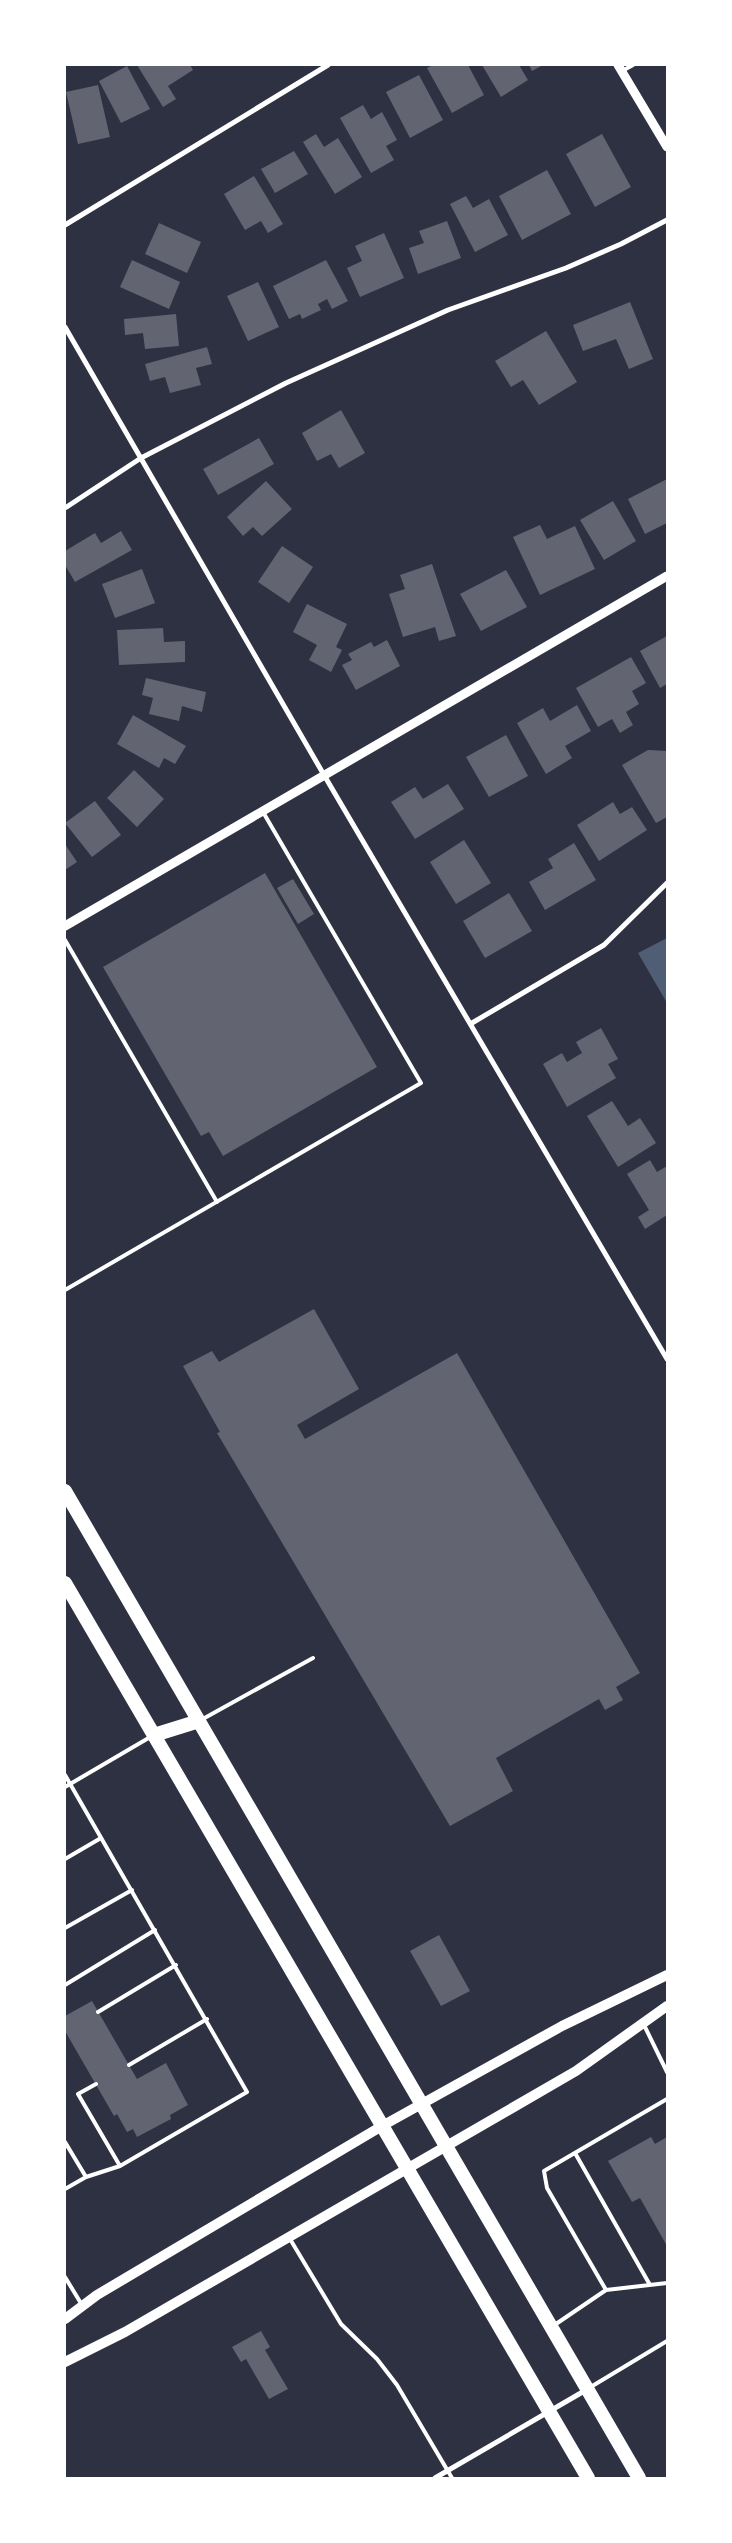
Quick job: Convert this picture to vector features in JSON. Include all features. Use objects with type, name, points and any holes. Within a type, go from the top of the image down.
[{"type":"highway","points":[[65,1492],[447,2145],[639,2478]]},
{"type":"highway","points":[[65,1583],[588,2478]]},
{"type":"highway","points":[[154,1735],[199,1721]]},
{"type":"main road","points":[[65,2319],[82,2306],[382,2126],[562,2026],[667,1975]]},
{"type":"main road","points":[[65,2362],[125,2332],[576,2071],[667,2006]]},
{"type":"street","points":[[65,225],[328,65]]},
{"type":"street","points":[[620,68],[667,147]]},
{"type":"street","points":[[65,508],[141,458],[286,383],[448,310],[566,268],[621,244],[667,220]]},
{"type":"street","points":[[65,327],[324,775],[472,1023],[667,1359]]},
{"type":"street","points":[[65,926],[667,576]]},
{"type":"street","points":[[472,1023],[604,945],[667,883]]},
{"type":"street","points":[[435,2478],[587,2389]]},
{"type":"lane","points":[[620,68],[633,65]]},
{"type":"lane","points":[[65,1290],[421,1083],[262,810]]},
{"type":"lane","points":[[65,940],[217,1202]]},
{"type":"lane","points":[[199,1721],[314,1658]]},
{"type":"lane","points":[[65,1787],[154,1735]]},
{"type":"lane","points":[[65,1775],[248,2092],[120,2166],[86,2177],[65,2189]]},
{"type":"lane","points":[[65,1859],[102,1838]]},
{"type":"lane","points":[[65,1928],[132,1890]]},
{"type":"lane","points":[[65,1985],[155,1930]]},
{"type":"lane","points":[[98,2012],[176,1965]]},
{"type":"lane","points":[[129,2065],[207,2018]]},
{"type":"lane","points":[[643,2023],[667,2072]]},
{"type":"lane","points":[[96,2084],[78,2094],[120,2166]]},
{"type":"lane","points":[[606,2290],[547,2188],[544,2171],[667,2099]]},
{"type":"lane","points":[[65,2142],[86,2177]]},
{"type":"lane","points":[[576,2153],[650,2285]]},
{"type":"lane","points":[[289,2237],[341,2324],[377,2359],[397,2386],[452,2478]]},
{"type":"lane","points":[[65,2277],[82,2306]]},
{"type":"lane","points":[[551,2327],[606,2290],[667,2283]]},
{"type":"lane","points":[[587,2389],[667,2342]]},
{"type":"water","points":[[667,938],[667,1003],[638,953]]},
{"type":"building","points":[[137,65],[190,65],[193,70],[168,86],[176,99],[163,107]]},
{"type":"building","points":[[433,65],[468,65],[484,95],[452,113],[427,68]]},
{"type":"building","points":[[482,65],[519,65],[528,80],[501,97]]},
{"type":"building","points":[[529,65],[543,65],[532,71]]},
{"type":"building","points":[[127,66],[150,109],[121,123],[99,81]]},
{"type":"building","points":[[419,75],[443,120],[410,138],[386,92]]},
{"type":"building","points":[[98,85],[110,137],[78,144],[66,92]]},
{"type":"building","points":[[363,105],[371,119],[382,112],[397,140],[386,146],[394,160],[371,173],[340,118]]},
{"type":"building","points":[[316,134],[324,147],[338,138],[362,177],[335,194],[303,142]]},
{"type":"building","points":[[602,134],[631,187],[595,207],[566,154]]},
{"type":"building","points":[[294,151],[308,174],[275,193],[261,169]]},
{"type":"building","points":[[547,170],[571,214],[522,240],[499,196]]},
{"type":"building","points":[[254,176],[283,224],[268,233],[261,221],[245,230],[224,194]]},
{"type":"building","points":[[466,196],[473,208],[489,199],[508,235],[475,252],[450,204]]},
{"type":"building","points":[[447,221],[461,258],[418,274],[409,248],[424,243],[419,231]]},
{"type":"building","points":[[159,223],[201,242],[187,273],[145,254]]},
{"type":"building","points":[[384,233],[404,278],[360,297],[347,268],[362,261],[355,246]]},
{"type":"building","points":[[132,260],[180,282],[169,309],[120,287]]},
{"type":"building","points":[[326,260],[348,301],[332,309],[327,299],[318,304],[321,310],[302,319],[300,314],[289,319],[273,286]]},
{"type":"building","points":[[258,282],[279,327],[248,341],[227,296]]},
{"type":"building","points":[[630,302],[653,359],[629,369],[616,339],[583,351],[573,325]]},
{"type":"building","points":[[176,314],[179,346],[145,349],[143,333],[125,335],[124,319]]},
{"type":"building","points":[[546,331],[577,382],[539,405],[523,380],[511,387],[495,361]]},
{"type":"building","points":[[207,347],[212,364],[196,368],[201,385],[170,393],[165,377],[150,381],[145,364]]},
{"type":"building","points":[[341,410],[365,453],[339,468],[331,454],[317,461],[302,433]]},
{"type":"building","points":[[259,438],[274,464],[218,495],[203,469]]},
{"type":"building","points":[[667,479],[667,523],[645,534],[628,499]]},
{"type":"building","points":[[266,481],[292,509],[262,536],[253,527],[243,536],[227,517]]},
{"type":"building","points":[[613,501],[636,541],[604,560],[580,520]]},
{"type":"building","points":[[540,525],[547,539],[575,526],[595,569],[540,595],[513,537]]},
{"type":"building","points":[[121,531],[132,550],[75,582],[65,565],[65,551],[95,533],[101,543]]},
{"type":"building","points":[[282,546],[313,567],[289,603],[258,582]]},
{"type":"building","points":[[432,564],[456,636],[439,641],[435,627],[403,637],[389,594],[405,589],[400,575]]},
{"type":"building","points":[[142,569],[155,603],[115,618],[102,584]]},
{"type":"building","points":[[506,570],[527,607],[481,631],[460,594]]},
{"type":"building","points":[[307,604],[347,624],[336,647],[342,650],[331,672],[309,660],[317,645],[293,632]]},
{"type":"building","points":[[163,628],[164,642],[185,641],[185,662],[119,665],[117,630]]},
{"type":"building","points":[[667,636],[667,684],[660,688],[640,651]]},
{"type":"building","points":[[387,640],[400,666],[356,690],[342,665],[352,660],[348,654],[371,642],[374,647]]},
{"type":"building","points":[[631,657],[646,683],[632,691],[639,704],[626,712],[633,725],[620,733],[612,719],[598,727],[576,688]]},
{"type":"building","points":[[146,678],[206,692],[202,712],[182,706],[179,721],[149,714],[153,698],[142,695]]},
{"type":"building","points":[[577,705],[591,731],[565,746],[572,758],[546,774],[517,723],[543,708],[550,721]]},
{"type":"building","points":[[133,715],[186,746],[175,764],[164,758],[159,768],[117,744]]},
{"type":"building","points":[[506,735],[528,776],[489,797],[466,757]]},
{"type":"building","points":[[648,750],[667,751],[667,817],[656,823],[622,765]]},
{"type":"building","points":[[134,770],[164,799],[137,827],[107,798]]},
{"type":"building","points":[[448,784],[464,809],[415,839],[391,802],[415,787],[423,799]]},
{"type":"building","points":[[95,801],[121,835],[92,857],[65,823]]},
{"type":"building","points":[[613,802],[620,814],[632,807],[647,830],[599,861],[577,825]]},
{"type":"building","points":[[464,840],[491,883],[456,904],[430,862]]},
{"type":"building","points":[[574,843],[596,880],[545,910],[529,882],[553,868],[548,859]]},
{"type":"building","points":[[65,844],[77,862],[65,870]]},
{"type":"building","points":[[265,873],[377,1067],[223,1156],[209,1132],[201,1136],[103,967]]},
{"type":"building","points":[[293,879],[314,914],[298,924],[277,888]]},
{"type":"building","points":[[509,893],[532,931],[485,958],[463,921]]},
{"type":"building","points":[[601,1028],[618,1059],[608,1064],[616,1078],[567,1107],[543,1064],[562,1053],[567,1062],[582,1053],[576,1042]]},
{"type":"building","points":[[612,1101],[628,1126],[640,1118],[656,1143],[618,1167],[587,1116]]},
{"type":"building","points":[[650,1160],[657,1172],[667,1166],[667,1215],[645,1229],[638,1217],[649,1210],[627,1174]]},
{"type":"building","points":[[314,1309],[359,1389],[297,1425],[305,1439],[457,1353],[640,1673],[616,1687],[623,1700],[605,1710],[599,1699],[496,1758],[513,1791],[450,1826],[217,1433],[220,1432],[183,1366],[212,1351],[219,1362]]},
{"type":"building","points":[[439,1935],[470,1991],[441,2006],[410,1951]]},
{"type":"building","points":[[92,2001],[137,2079],[166,2063],[188,2105],[170,2115],[171,2119],[137,2137],[133,2129],[127,2132],[117,2114],[114,2116],[65,2031],[65,2016]]},
{"type":"building","points":[[651,2137],[655,2144],[667,2137],[667,2246],[640,2198],[632,2202],[608,2161]]},
{"type":"building","points":[[261,2331],[270,2347],[265,2350],[288,2389],[269,2399],[246,2359],[241,2362],[232,2347]]}]
